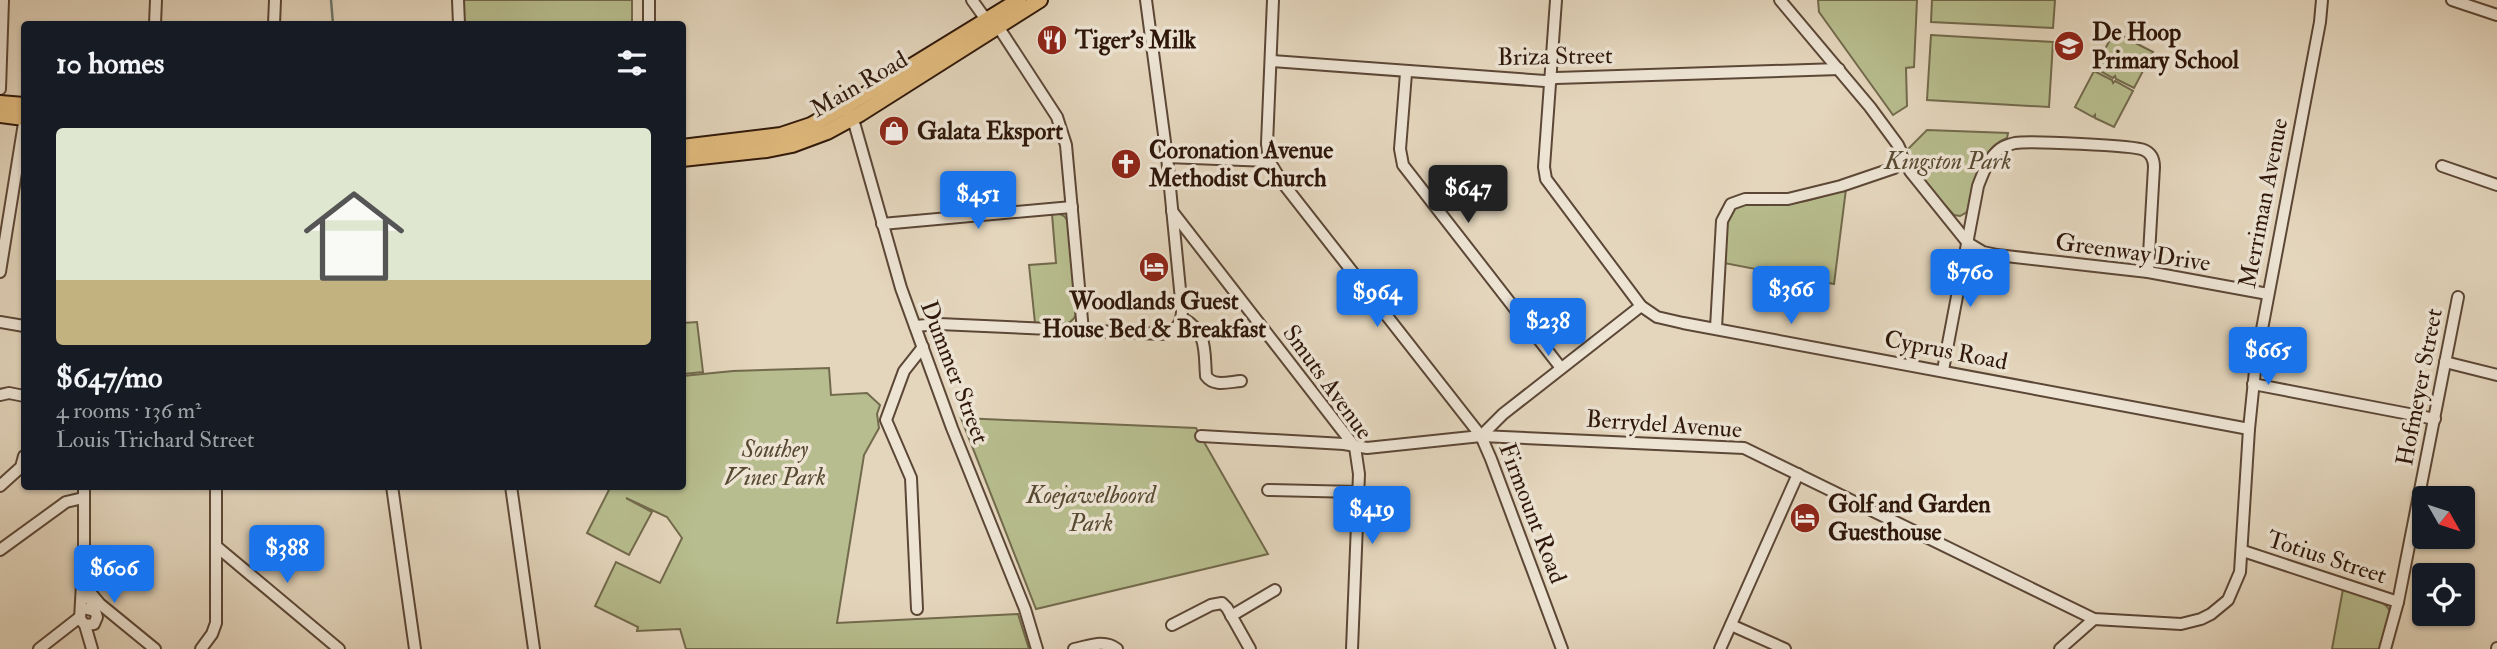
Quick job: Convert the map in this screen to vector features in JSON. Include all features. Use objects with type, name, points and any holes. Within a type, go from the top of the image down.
[{"type":"main road","name":"Main Road","points":[[993,23],[1019,0]]},
{"type":"main road","name":"Main Road","points":[[686,159],[792,145],[827,132],[848,113],[993,23],[1040,0]]},
{"type":"main road","points":[[0,103],[21,105]]},
{"type":"main road","name":"Main Road","points":[[686,147],[781,135],[848,113]]},
{"type":"main road","points":[[0,115],[21,119]]},
{"type":"street","points":[[0,89],[3,0]]},
{"type":"street","points":[[155,21],[156,0]]},
{"type":"street","points":[[274,21],[275,0]]},
{"type":"street","points":[[458,0],[458,21]]},
{"type":"street","points":[[649,0],[649,21]]},
{"type":"street","points":[[986,0],[974,3],[993,23],[1062,126],[1083,331]]},
{"type":"street","points":[[915,326],[939,324],[1162,334],[1174,330],[1181,323],[1167,157],[1146,0]]},
{"type":"street","points":[[1167,157],[1269,161],[1267,144],[1273,0]]},
{"type":"street","name":"Cyprus Road","points":[[1556,0],[1544,167],[1546,179],[1641,306],[1650,313],[1664,319],[2249,429]]},
{"type":"street","name":"Greenway Drive","points":[[1780,0],[1892,136],[1910,171],[1968,243],[1997,256],[2148,272],[2267,294]]},
{"type":"street","name":"Merriman Avenue","points":[[2211,614],[2228,600],[2240,572],[2253,384],[2267,294],[2322,0]]},
{"type":"street","points":[[2452,0],[2497,15]]},
{"type":"street","name":"Briza Street","points":[[1272,61],[1406,73],[1551,80],[1839,69]]},
{"type":"street","points":[[1406,73],[1400,149],[1403,165],[1561,368]]},
{"type":"street","name":"Dummer Street","points":[[848,113],[915,326],[952,428],[1025,609],[1037,649]]},
{"type":"street","points":[[0,272],[21,139]]},
{"type":"street","points":[[1943,370],[1978,186],[1988,162],[2000,149],[2023,143],[2142,149],[2152,157],[2154,167],[2148,272]]},
{"type":"street","points":[[1716,328],[1721,221],[1731,204],[1745,199],[1788,199],[1841,186],[1894,168],[1904,157]]},
{"type":"street","name":"Firmount Road","points":[[1269,161],[1282,182],[1481,436],[1492,459],[1562,649]]},
{"type":"street","points":[[2442,166],[2497,185]]},
{"type":"street","points":[[882,224],[1072,207]]},
{"type":"street","name":"Smuts Avenue","points":[[1172,211],[1355,447],[1358,460],[1358,492],[1352,649]]},
{"type":"street","points":[[1176,251],[1187,243],[1200,246]]},
{"type":"street","name":"Hofmeyer Street","points":[[2385,649],[2398,602],[2458,297]]},
{"type":"street","points":[[1481,436],[1503,414],[1641,306]]},
{"type":"street","points":[[1182,318],[1201,332],[1208,379],[1216,383],[1241,381]]},
{"type":"street","points":[[0,322],[21,326]]},
{"type":"street","points":[[917,609],[911,478],[886,420],[900,378],[923,347]]},
{"type":"street","points":[[2445,362],[2497,375]]},
{"type":"street","points":[[2253,384],[2435,419]]},
{"type":"street","points":[[0,395],[9,393],[21,395]]},
{"type":"street","points":[[1503,414],[1513,437]]},
{"type":"street","name":"Berrydel Avenue","points":[[1201,436],[1355,447],[1380,447],[1481,436],[1740,447],[2094,619],[2181,624],[2211,614]]},
{"type":"street","points":[[0,486],[21,467]]},
{"type":"street","points":[[1720,649],[1798,474]]},
{"type":"street","points":[[201,649],[216,623],[216,490]]},
{"type":"street","points":[[393,490],[415,649]]},
{"type":"street","points":[[512,490],[534,649]]},
{"type":"street","points":[[1268,490],[1358,492]]},
{"type":"street","points":[[0,550],[83,492],[85,580],[93,649]]},
{"type":"street","points":[[216,546],[339,649]]},
{"type":"street","name":"Totius Street","points":[[2243,551],[2398,602]]},
{"type":"street","points":[[85,580],[92,596],[155,649]]},
{"type":"street","points":[[1231,616],[1275,590]]},
{"type":"street","points":[[1172,625],[1217,603],[1224,605],[1250,649]]},
{"type":"street","points":[[39,649],[89,618],[111,614]]},
{"type":"street","points":[[89,618],[109,620],[125,626]]},
{"type":"street","points":[[2060,649],[2094,619]]},
{"type":"street","points":[[1731,625],[1785,649]]},
{"type":"street","points":[[1074,649],[1100,643],[1110,644],[1116,649]]},
{"type":"green space","points":[[461,0],[632,0],[632,21],[461,21]]},
{"type":"green space","points":[[1818,0],[1917,0],[1914,67],[1906,68],[1907,106],[1893,115],[1819,12]]},
{"type":"green space","points":[[1932,0],[2055,0],[2053,28],[1931,22]]},
{"type":"green space","points":[[2114,32],[2153,52],[2134,88],[2095,68]]},
{"type":"green space","points":[[1931,35],[2053,42],[2049,107],[1927,100]]},
{"type":"green space","points":[[2094,71],[2133,91],[2114,127],[2075,107]]},
{"type":"green space","name":"Kingston Park","points":[[1927,130],[2008,133],[2007,138],[1997,143],[1984,159],[1967,212],[1960,216],[1954,215],[1933,193],[1920,177],[1911,159],[1908,149]]},
{"type":"green space","points":[[1846,189],[1834,284],[1724,263],[1724,236],[1728,218],[1739,206],[1748,203],[1799,202]]},
{"type":"green space","points":[[1058,213],[1068,221],[1076,315],[1069,323],[1064,324],[1035,323],[1029,265],[1056,263],[1052,214]]},
{"type":"green space","points":[[697,322],[703,372],[686,374],[686,323]]},
{"type":"green space","name":"Southey Vines Park","points":[[829,368],[831,395],[867,393],[880,405],[877,414],[879,428],[864,455],[837,623],[1018,614],[1029,649],[686,649],[680,629],[637,631],[638,627],[595,606],[616,562],[660,583],[682,538],[667,517],[626,498],[652,512],[629,555],[587,533],[609,490],[686,490],[686,376],[733,371]]},
{"type":"green space","name":"Koejawelboord Park","points":[[961,418],[1196,428],[1268,554],[1036,609]]},
{"type":"green space","points":[[2343,589],[2371,597],[2388,608],[2391,613],[2383,649],[2332,649]]},
{"type":"waterway","points":[[331,0],[333,21]]},
{"type":"place","name":"Tiger's Milk","points":[[1052,40]]},
{"type":"place","name":"De Hoop Primary School","points":[[2069,46]]},
{"type":"place","name":"Galata Eksport","points":[[894,131]]},
{"type":"place","name":"Coronation Avenue Methodist Church","points":[[1126,164]]},
{"type":"place","name":"Woodlands Guest House Bed & Breakfast","points":[[1154,267]]},
{"type":"place","name":"Golf and Garden Guesthouse","points":[[1805,518]]}]
